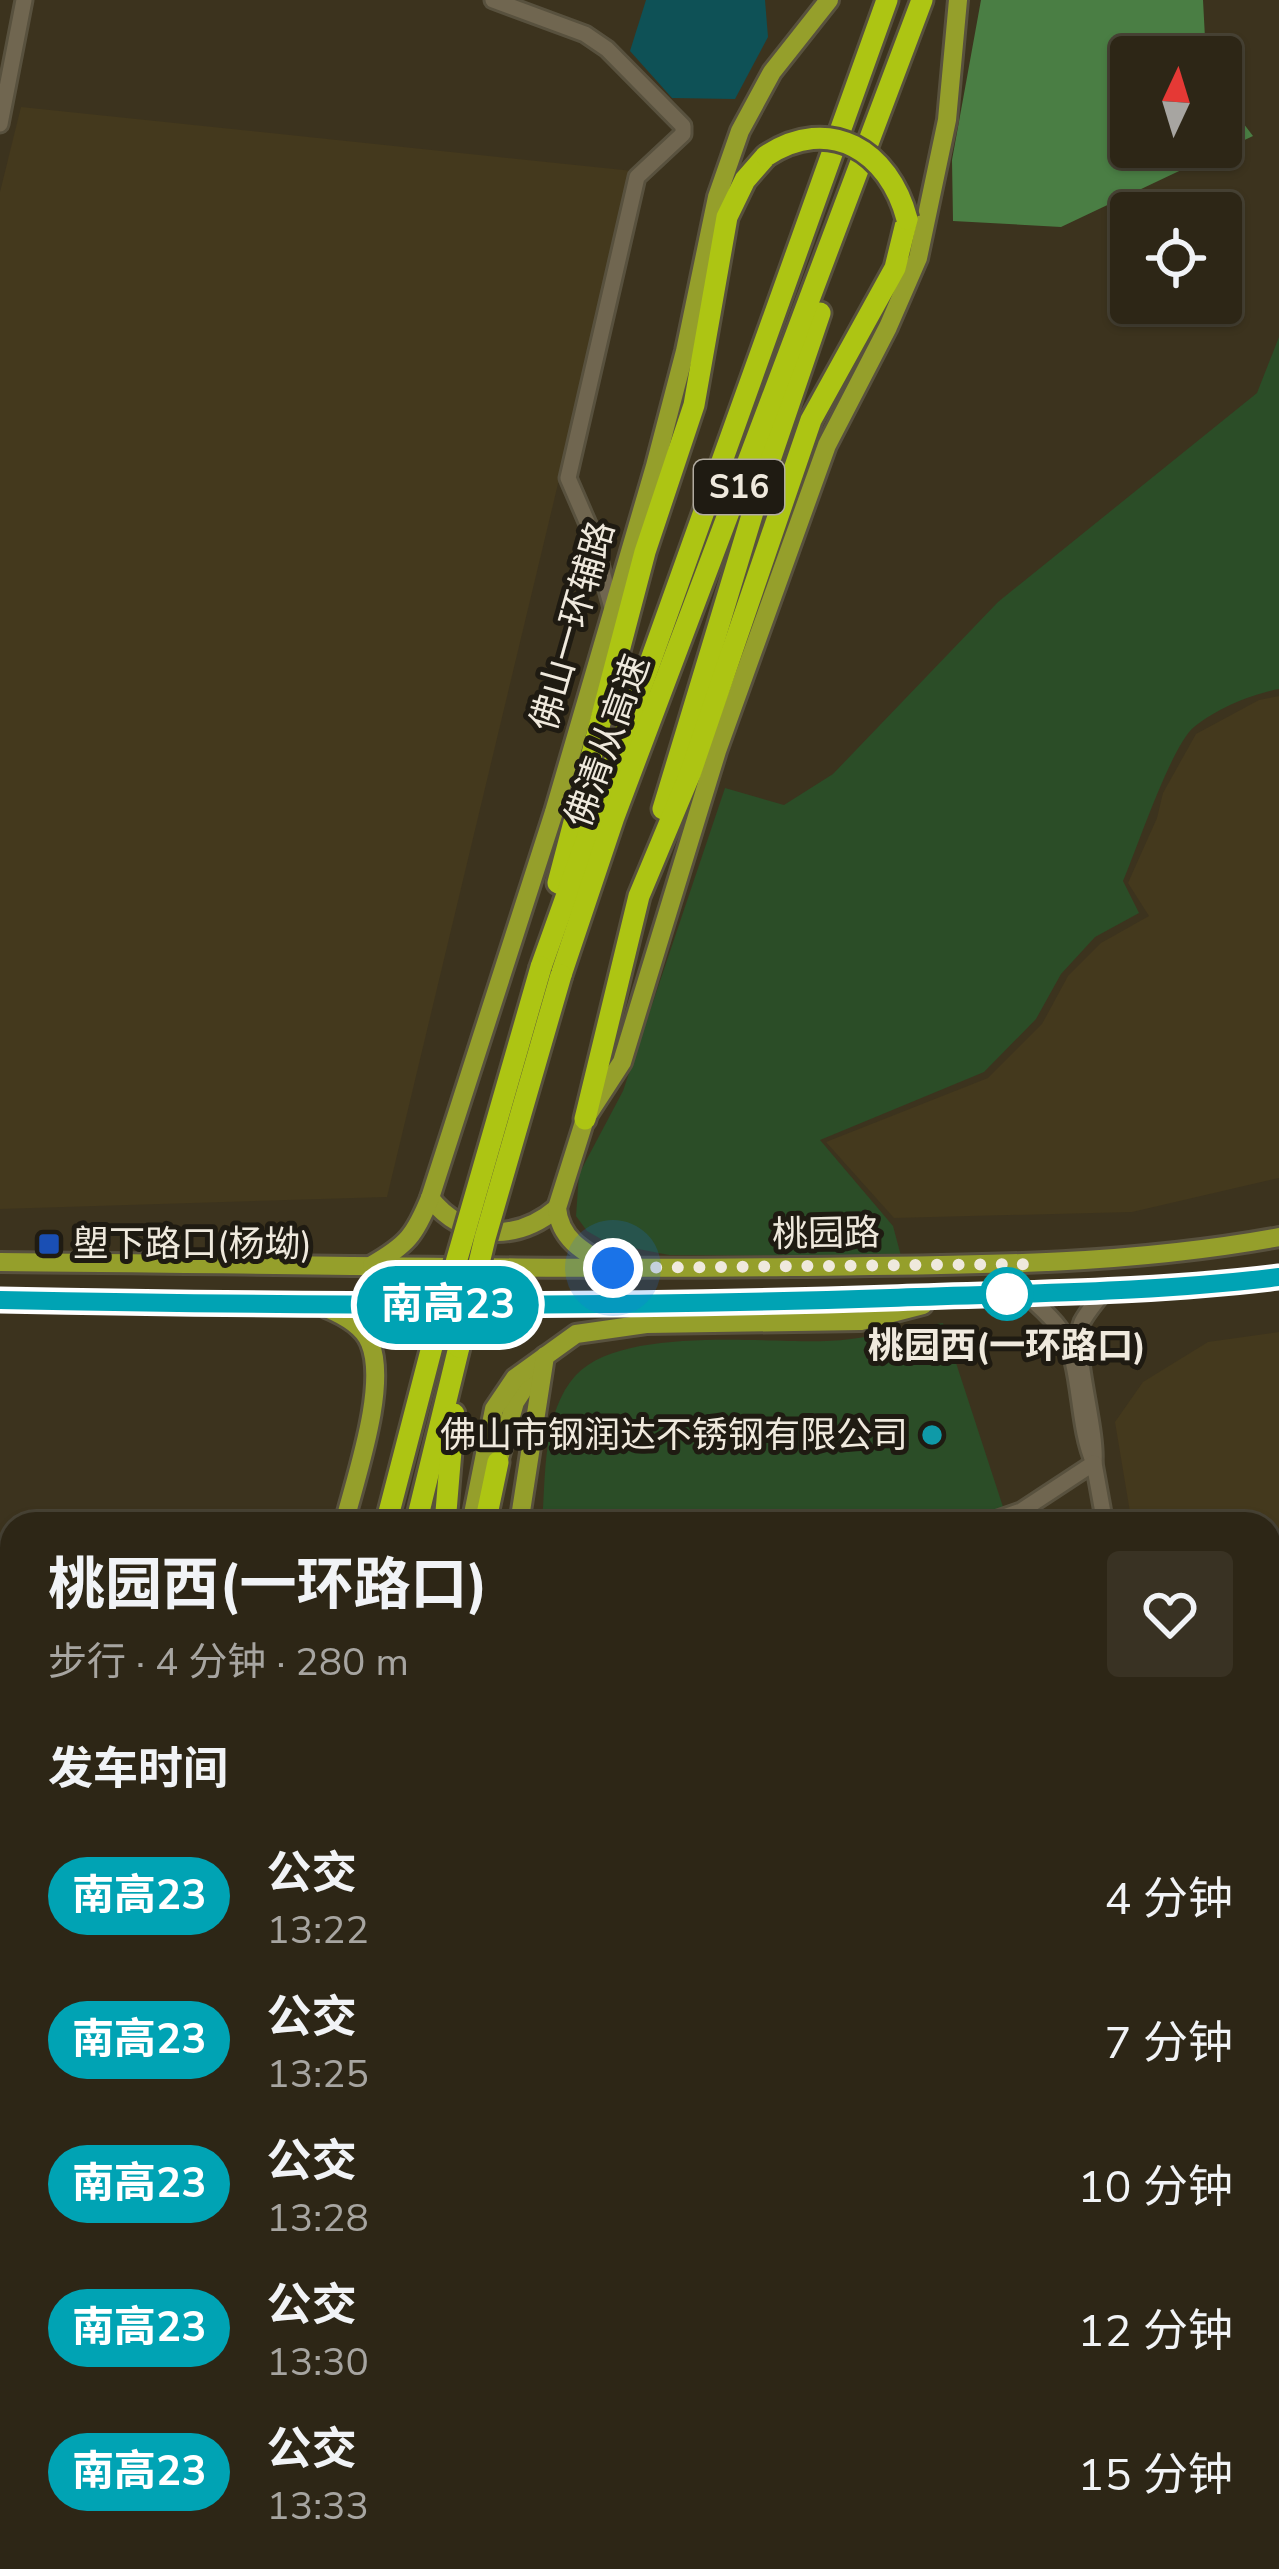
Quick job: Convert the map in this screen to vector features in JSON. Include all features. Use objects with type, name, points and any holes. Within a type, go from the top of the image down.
[{"type":"highway","name":"佛清从高速","points":[[389,1512],[434,1339],[550,962],[887,0]]},
{"type":"highway","name":"佛清从高速","points":[[419,1512],[550,962],[614,817],[922,0]]},
{"type":"highway","points":[[585,1119],[639,896],[739,556],[892,84]]},
{"type":"highway","points":[[550,962],[562,863],[645,552],[694,405],[727,217],[745,180],[766,156],[786,143],[814,138],[850,143],[879,163],[899,188],[908,220],[895,268],[811,420],[690,774],[639,896]]},
{"type":"highway","points":[[446,1512],[459,1347]]},
{"type":"highway","points":[[488,1512],[498,1462]]},
{"type":"main road","name":"佛山一环辅路","points":[[372,1265],[416,1233],[430,1198],[554,812],[685,351],[724,175],[740,131],[772,72],[829,0]]},
{"type":"main road","points":[[613,1268],[568,1237],[557,1208],[585,1119],[622,1062],[717,751],[827,445],[918,258],[947,120],[958,0]]},
{"type":"main road","points":[[430,1198],[452,1220],[495,1234],[541,1222],[557,1208]]},
{"type":"main road","name":"桃园路","points":[[0,1262],[613,1268],[1023,1264],[1189,1253],[1279,1237]]},
{"type":"main road","name":"桃园路","points":[[0,1300],[322,1306],[699,1304],[1190,1288],[1279,1277]]},
{"type":"main road","points":[[473,1512],[494,1409],[515,1378],[577,1334],[646,1324],[862,1321],[956,1296]]},
{"type":"main road","points":[[322,1306],[346,1316],[362,1330],[375,1364],[371,1407],[347,1512]]},
{"type":"main road","points":[[498,1462],[515,1402],[545,1356]]},
{"type":"main road","points":[[521,1512],[545,1356]]},
{"type":"street","points":[[0,124],[24,0]]},
{"type":"street","points":[[493,0],[585,34],[607,49],[683,126],[682,134],[638,177],[568,478],[592,531],[611,608]]},
{"type":"street","points":[[1094,1463],[1096,1440],[1081,1325],[1104,1291]]},
{"type":"street","points":[[1025,1294],[1058,1326],[1068,1344],[1084,1441],[1094,1463],[1103,1512]]},
{"type":"street","points":[[1016,1512],[1094,1463]]},
{"type":"shaded area","points":[[21,107],[633,171],[387,1197],[0,1209],[0,192]]},
{"type":"shaded area","points":[[1279,696],[1279,1178],[1132,1212],[894,1218],[826,1142],[988,1078],[1042,1024],[1068,976],[1101,943],[1149,916],[1128,883],[1163,793],[1196,734],[1259,700]]},
{"type":"shaded area","points":[[1279,1332],[1279,1512],[1130,1512],[1115,1422],[1143,1382],[1208,1342]]},
{"type":"green space","points":[[981,0],[1203,0],[1205,36],[1110,36],[1110,168],[1185,168],[1135,192],[1110,192],[1110,204],[1061,227],[953,221],[952,160]]},
{"type":"green space","points":[[1242,122],[1253,136],[1242,141]]},
{"type":"green space","points":[[1279,337],[1279,689],[1223,708],[1185,738],[1123,881],[1139,913],[1095,937],[1061,974],[1036,1019],[984,1072],[820,1140],[893,1226],[901,1256],[669,1255],[608,1243],[587,1231],[576,1216],[579,1174],[623,1091],[725,788],[784,805],[833,774],[998,602],[1257,393]]},
{"type":"green space","points":[[943,1323],[1005,1512],[543,1512],[548,1446],[557,1407],[576,1375],[597,1360],[658,1343],[870,1336]]},
{"type":"water","points":[[646,0],[765,0],[768,37],[735,99],[672,98],[630,51]]},
{"type":"bus line","name":"南高23","points":[[0,1300],[322,1306],[699,1304],[1190,1288],[1279,1277]]},
{"type":"place","name":"塱下路口(杨坳)","points":[[49,1244]]},
{"type":"place","name":"桃园西(一环路口)","points":[[1007,1294]]},
{"type":"place","name":"佛山市钢润达不锈钢有限公司","points":[[932,1435]]},
{"type":"route","points":[[613,1268],[1023,1264],[1007,1294]]}]
